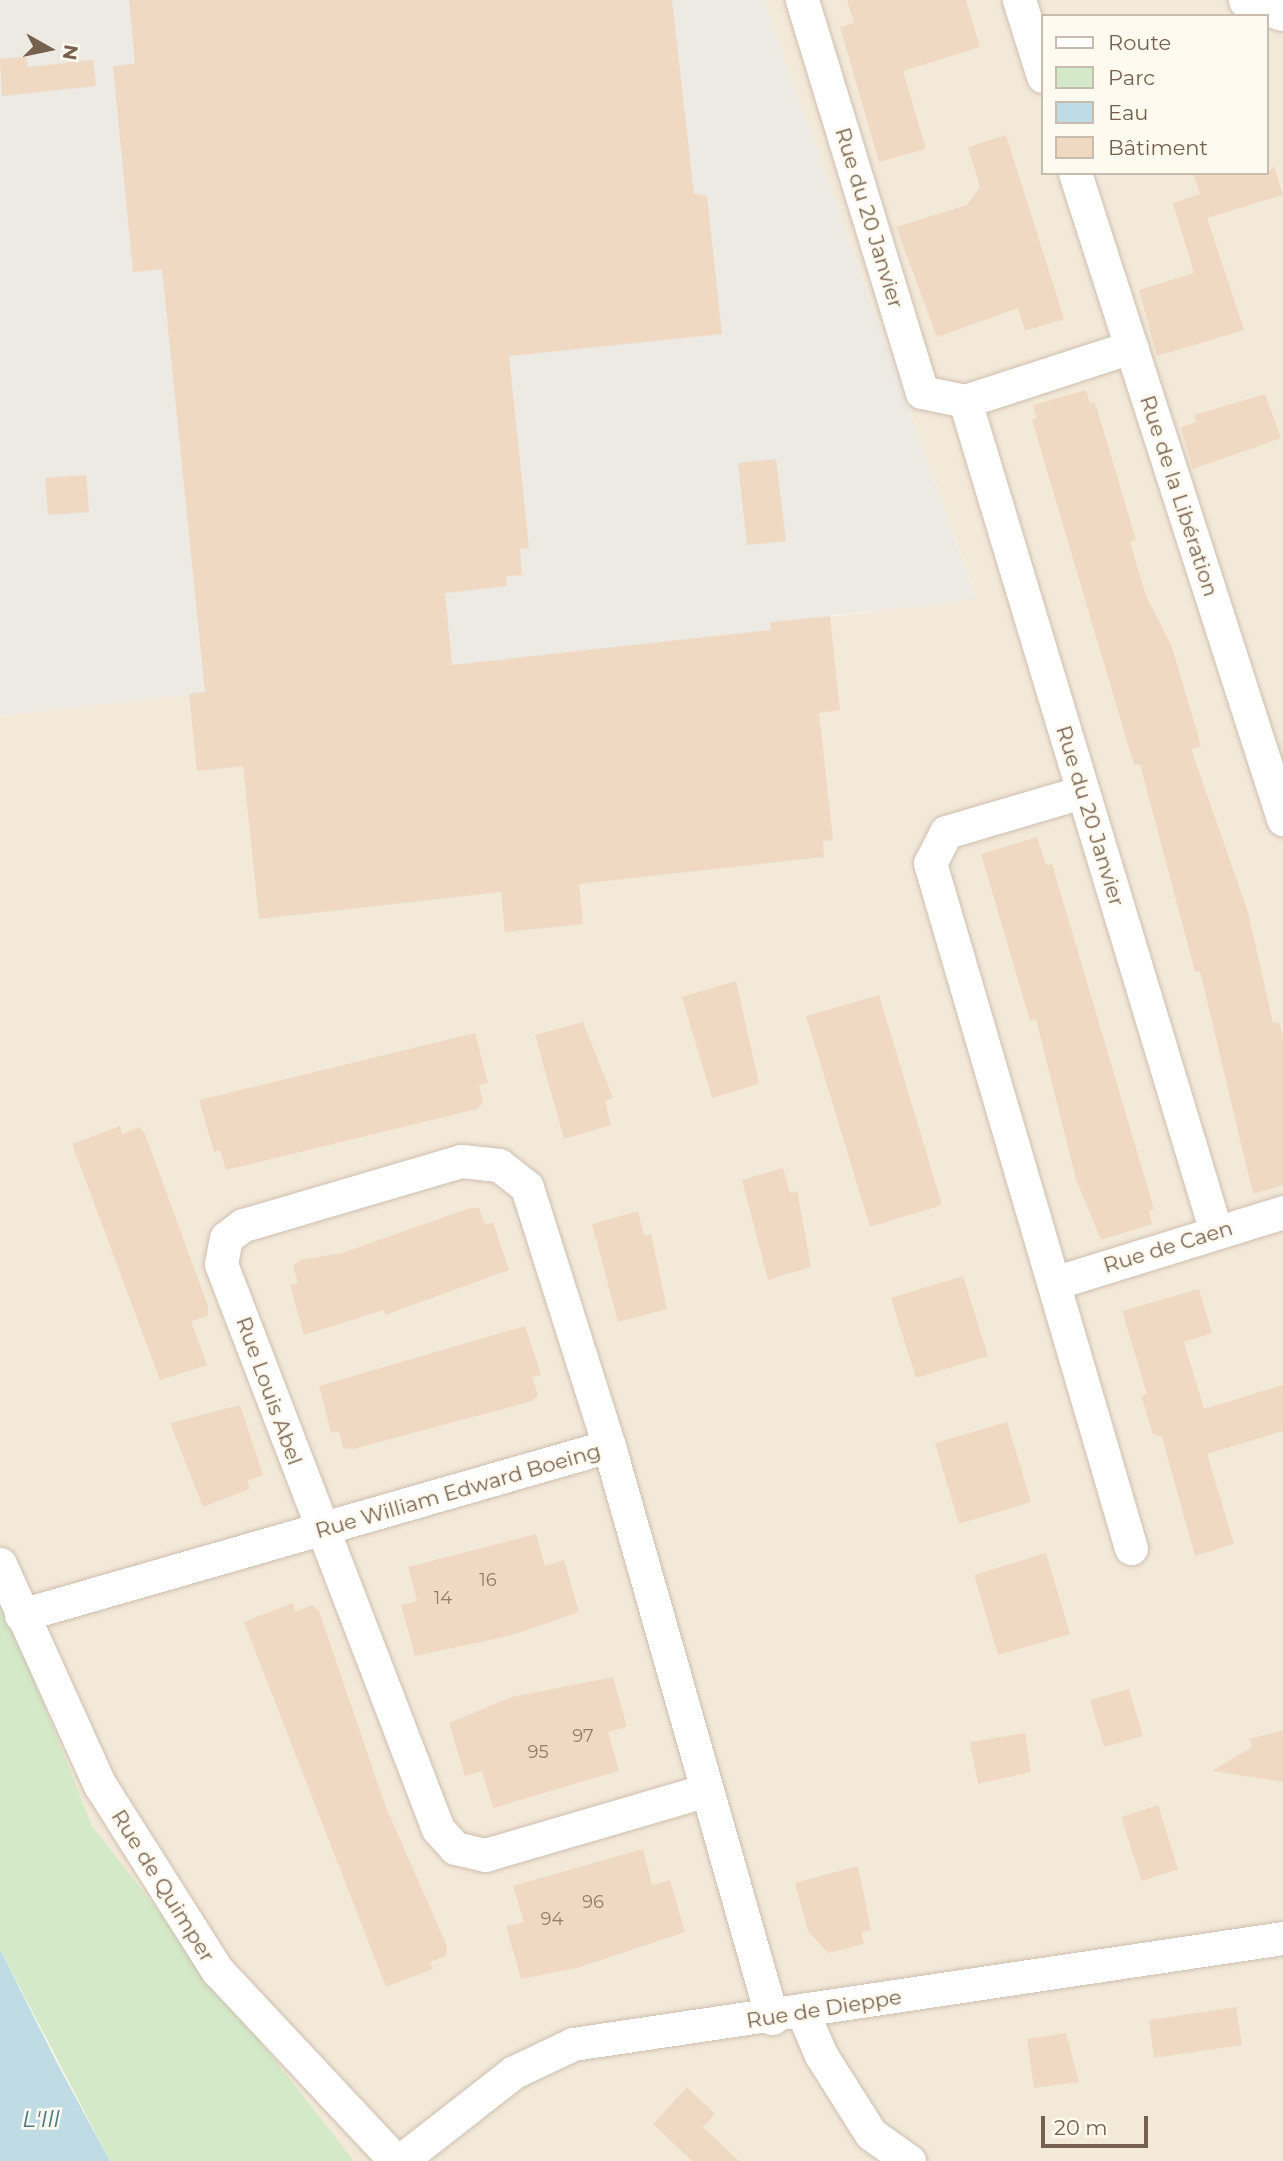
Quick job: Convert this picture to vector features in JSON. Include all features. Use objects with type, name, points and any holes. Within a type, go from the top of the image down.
[{"type":"main road","points":[[1248,0],[1283,12]]},
{"type":"street","name":"Rue du 20 Janvier","points":[[802,0],[922,392],[965,401],[1131,347]]},
{"type":"street","points":[[1019,0],[1042,73]]},
{"type":"street","name":"Rue de la Libération","points":[[1076,175],[1283,819]]},
{"type":"street","name":"Rue du 20 Janvier","points":[[965,401],[1216,1232]]},
{"type":"street","points":[[1082,792],[946,832],[930,863],[1131,1548]]},
{"type":"street","name":"Rue Louis Abel","points":[[609,1446],[527,1187],[499,1165],[461,1161],[243,1225],[226,1238],[222,1264],[320,1529],[438,1829],[455,1848],[485,1855],[707,1790]]},
{"type":"street","name":"Rue de Caen","points":[[1054,1283],[1283,1212]]},
{"type":"street","name":"Rue William Edward Boeing","points":[[21,1615],[609,1446],[707,1790],[788,2015],[821,2055],[871,2134],[909,2161]]},
{"type":"street","name":"Rue de Quimper","points":[[0,1564],[100,1785],[216,1970],[398,2161]]},
{"type":"street","name":"Rue de Dieppe","points":[[398,2161],[551,2050],[1283,1938]]},
{"type":"shaded area","points":[[0,0],[764,0],[977,600],[771,622],[771,630],[0,716]]},
{"type":"shaded area","points":[[764,0],[1283,0],[1283,2161],[354,2161],[92,1826],[0,1593],[0,716],[977,599]]},
{"type":"green space","points":[[0,1593],[92,1826],[354,2161],[110,2161],[0,1949]]},
{"type":"water","name":"L'Ill","points":[[0,1949],[57,2063],[110,2161],[0,2161]]},
{"type":"building","points":[[129,0],[672,0],[694,194],[707,196],[722,334],[509,356],[529,548],[520,549],[522,575],[506,576],[507,586],[445,593],[452,665],[771,630],[770,622],[830,616],[840,710],[819,713],[833,840],[823,841],[824,857],[579,884],[583,924],[505,932],[501,892],[259,919],[243,766],[197,771],[189,694],[205,692],[162,269],[133,272],[113,66],[135,64]]},
{"type":"building","points":[[847,0],[966,0],[980,47],[903,71],[926,149],[879,162],[840,27],[854,23]]},
{"type":"building","points":[[26,57],[28,67],[93,60],[96,86],[2,96],[0,59]]},
{"type":"building","points":[[1006,135],[1064,319],[1025,331],[1018,308],[937,337],[896,227],[967,205],[980,187],[968,147]]},
{"type":"building","points":[[1274,166],[1283,195],[1207,218],[1244,330],[1157,356],[1139,290],[1194,273],[1173,203],[1200,194],[1194,175],[1269,175]]},
{"type":"building","points":[[1086,390],[1090,403],[1095,402],[1136,540],[1130,542],[1146,596],[1172,647],[1201,746],[1191,749],[1248,912],[1273,1023],[1279,1022],[1283,1037],[1283,1185],[1253,1194],[1200,971],[1195,972],[1140,764],[1134,765],[1032,420],[1037,418],[1033,405]]},
{"type":"building","points":[[1265,394],[1281,438],[1193,469],[1181,427],[1196,422],[1194,415]]},
{"type":"building","points":[[776,459],[786,541],[747,545],[738,463]]},
{"type":"building","points":[[86,475],[89,512],[48,515],[45,478]]},
{"type":"building","points":[[1037,837],[1046,865],[1052,864],[1154,1209],[1149,1211],[1152,1224],[1101,1240],[1076,1179],[1036,1019],[1030,1021],[981,854]]},
{"type":"building","points":[[736,981],[759,1084],[712,1098],[682,997]]},
{"type":"building","points":[[879,995],[942,1205],[870,1227],[806,1016]]},
{"type":"building","points":[[583,1022],[613,1098],[605,1101],[611,1125],[564,1139],[535,1035]]},
{"type":"building","points":[[475,1033],[488,1083],[479,1085],[483,1103],[477,1109],[226,1170],[220,1150],[214,1152],[199,1100]]},
{"type":"building","points":[[120,1126],[122,1134],[139,1127],[145,1134],[208,1306],[208,1316],[191,1321],[207,1365],[160,1380],[72,1144]]},
{"type":"building","points":[[783,1168],[790,1193],[797,1191],[811,1267],[768,1280],[742,1180]]},
{"type":"building","points":[[470,1208],[479,1208],[485,1225],[493,1222],[509,1270],[385,1315],[384,1310],[304,1335],[290,1285],[298,1283],[293,1266],[300,1260],[342,1253]]},
{"type":"building","points":[[638,1211],[644,1236],[651,1234],[667,1309],[618,1322],[592,1224]]},
{"type":"building","points":[[963,1276],[988,1356],[916,1378],[891,1298]]},
{"type":"building","points":[[1199,1289],[1212,1333],[1184,1342],[1204,1409],[1283,1385],[1283,1431],[1207,1454],[1234,1544],[1195,1556],[1162,1437],[1153,1434],[1141,1396],[1147,1394],[1122,1311]]},
{"type":"building","points":[[525,1326],[541,1375],[532,1377],[538,1395],[532,1401],[353,1449],[343,1448],[339,1431],[331,1433],[319,1386]]},
{"type":"building","points":[[240,1405],[263,1475],[247,1481],[250,1489],[203,1507],[170,1423]]},
{"type":"building","points":[[1007,1422],[1031,1502],[959,1524],[935,1443]]},
{"type":"building","points":[[536,1534],[545,1566],[564,1560],[579,1612],[513,1635],[415,1656],[401,1605],[417,1601],[408,1567]]},
{"type":"building","points":[[1046,1553],[1070,1634],[998,1655],[974,1575]]},
{"type":"building","points":[[293,1603],[295,1612],[312,1605],[319,1611],[385,1805],[447,1946],[446,1956],[430,1962],[433,1969],[386,1987],[244,1622]]},
{"type":"building","points":[[613,1677],[627,1727],[608,1732],[619,1771],[493,1808],[482,1771],[465,1776],[449,1723],[512,1697]]},
{"type":"building","points":[[1129,1689],[1143,1736],[1104,1747],[1090,1700]]},
{"type":"building","points":[[1283,1730],[1283,1782],[1212,1771],[1252,1747],[1249,1739]]},
{"type":"building","points":[[1025,1733],[1031,1772],[978,1784],[970,1742]]},
{"type":"building","points":[[1158,1805],[1178,1869],[1142,1881],[1121,1817]]},
{"type":"building","points":[[643,1849],[652,1885],[670,1880],[685,1932],[577,1968],[521,1979],[506,1926],[524,1922],[513,1886]]},
{"type":"building","points":[[858,1866],[871,1930],[861,1932],[864,1944],[828,1953],[808,1931],[795,1883]]},
{"type":"building","points":[[1236,2007],[1242,2045],[1154,2058],[1149,2020]]},
{"type":"building","points":[[1066,2033],[1079,2082],[1034,2088],[1027,2039]]},
{"type":"building","points":[[687,2087],[715,2114],[703,2127],[739,2161],[692,2161],[653,2124]]}]
